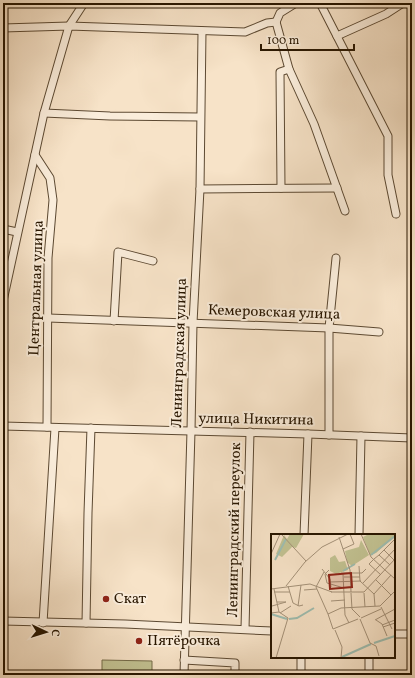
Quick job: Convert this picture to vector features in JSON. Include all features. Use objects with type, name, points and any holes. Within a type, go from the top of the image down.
[{"type":"street","name":"Центральная улица","points":[[3,301],[44,113],[69,26],[84,3]]},
{"type":"street","points":[[296,3],[280,13],[276,22],[289,69],[314,124],[345,211]]},
{"type":"street","points":[[320,3],[388,136],[388,175],[396,214]]},
{"type":"street","points":[[337,36],[386,14],[403,3]]},
{"type":"street","points":[[3,28],[69,26],[245,32],[267,23],[276,22]]},
{"type":"street","name":"Ленинградская улица","points":[[184,675],[191,431],[192,323],[200,189],[202,31]]},
{"type":"street","points":[[281,188],[280,72],[289,69]]},
{"type":"street","points":[[44,113],[110,116],[200,117]]},
{"type":"street","name":"Центральная улица","points":[[35,155],[50,178],[53,200],[48,258],[47,427]]},
{"type":"street","points":[[200,189],[337,188]]},
{"type":"street","points":[[3,229],[17,232]]},
{"type":"street","points":[[114,321],[118,252],[154,261]]},
{"type":"street","points":[[328,435],[329,328],[336,258]]},
{"type":"street","name":"Кемеровская улица","points":[[48,318],[329,328],[379,332]]},
{"type":"street","name":"улица Никитина","points":[[3,426],[250,432],[412,438]]},
{"type":"street","points":[[43,623],[55,428]]},
{"type":"street","points":[[86,623],[92,428]]},
{"type":"street","name":"Ленинградский переулок","points":[[246,629],[250,432]]},
{"type":"street","points":[[304,534],[308,434]]},
{"type":"street","points":[[359,534],[361,436]]},
{"type":"street","points":[[3,621],[271,631]]},
{"type":"street","points":[[395,634],[412,634]]},
{"type":"street","points":[[301,658],[301,675]]},
{"type":"street","points":[[369,658],[369,675]]},
{"type":"street","points":[[184,660],[235,663],[234,675]]},
{"type":"green space","points":[[102,660],[152,661],[152,675],[102,675]]},
{"type":"place","name":"Скат","points":[[106,599]]},
{"type":"place","name":"Пятёрочка","points":[[139,641]]}]
